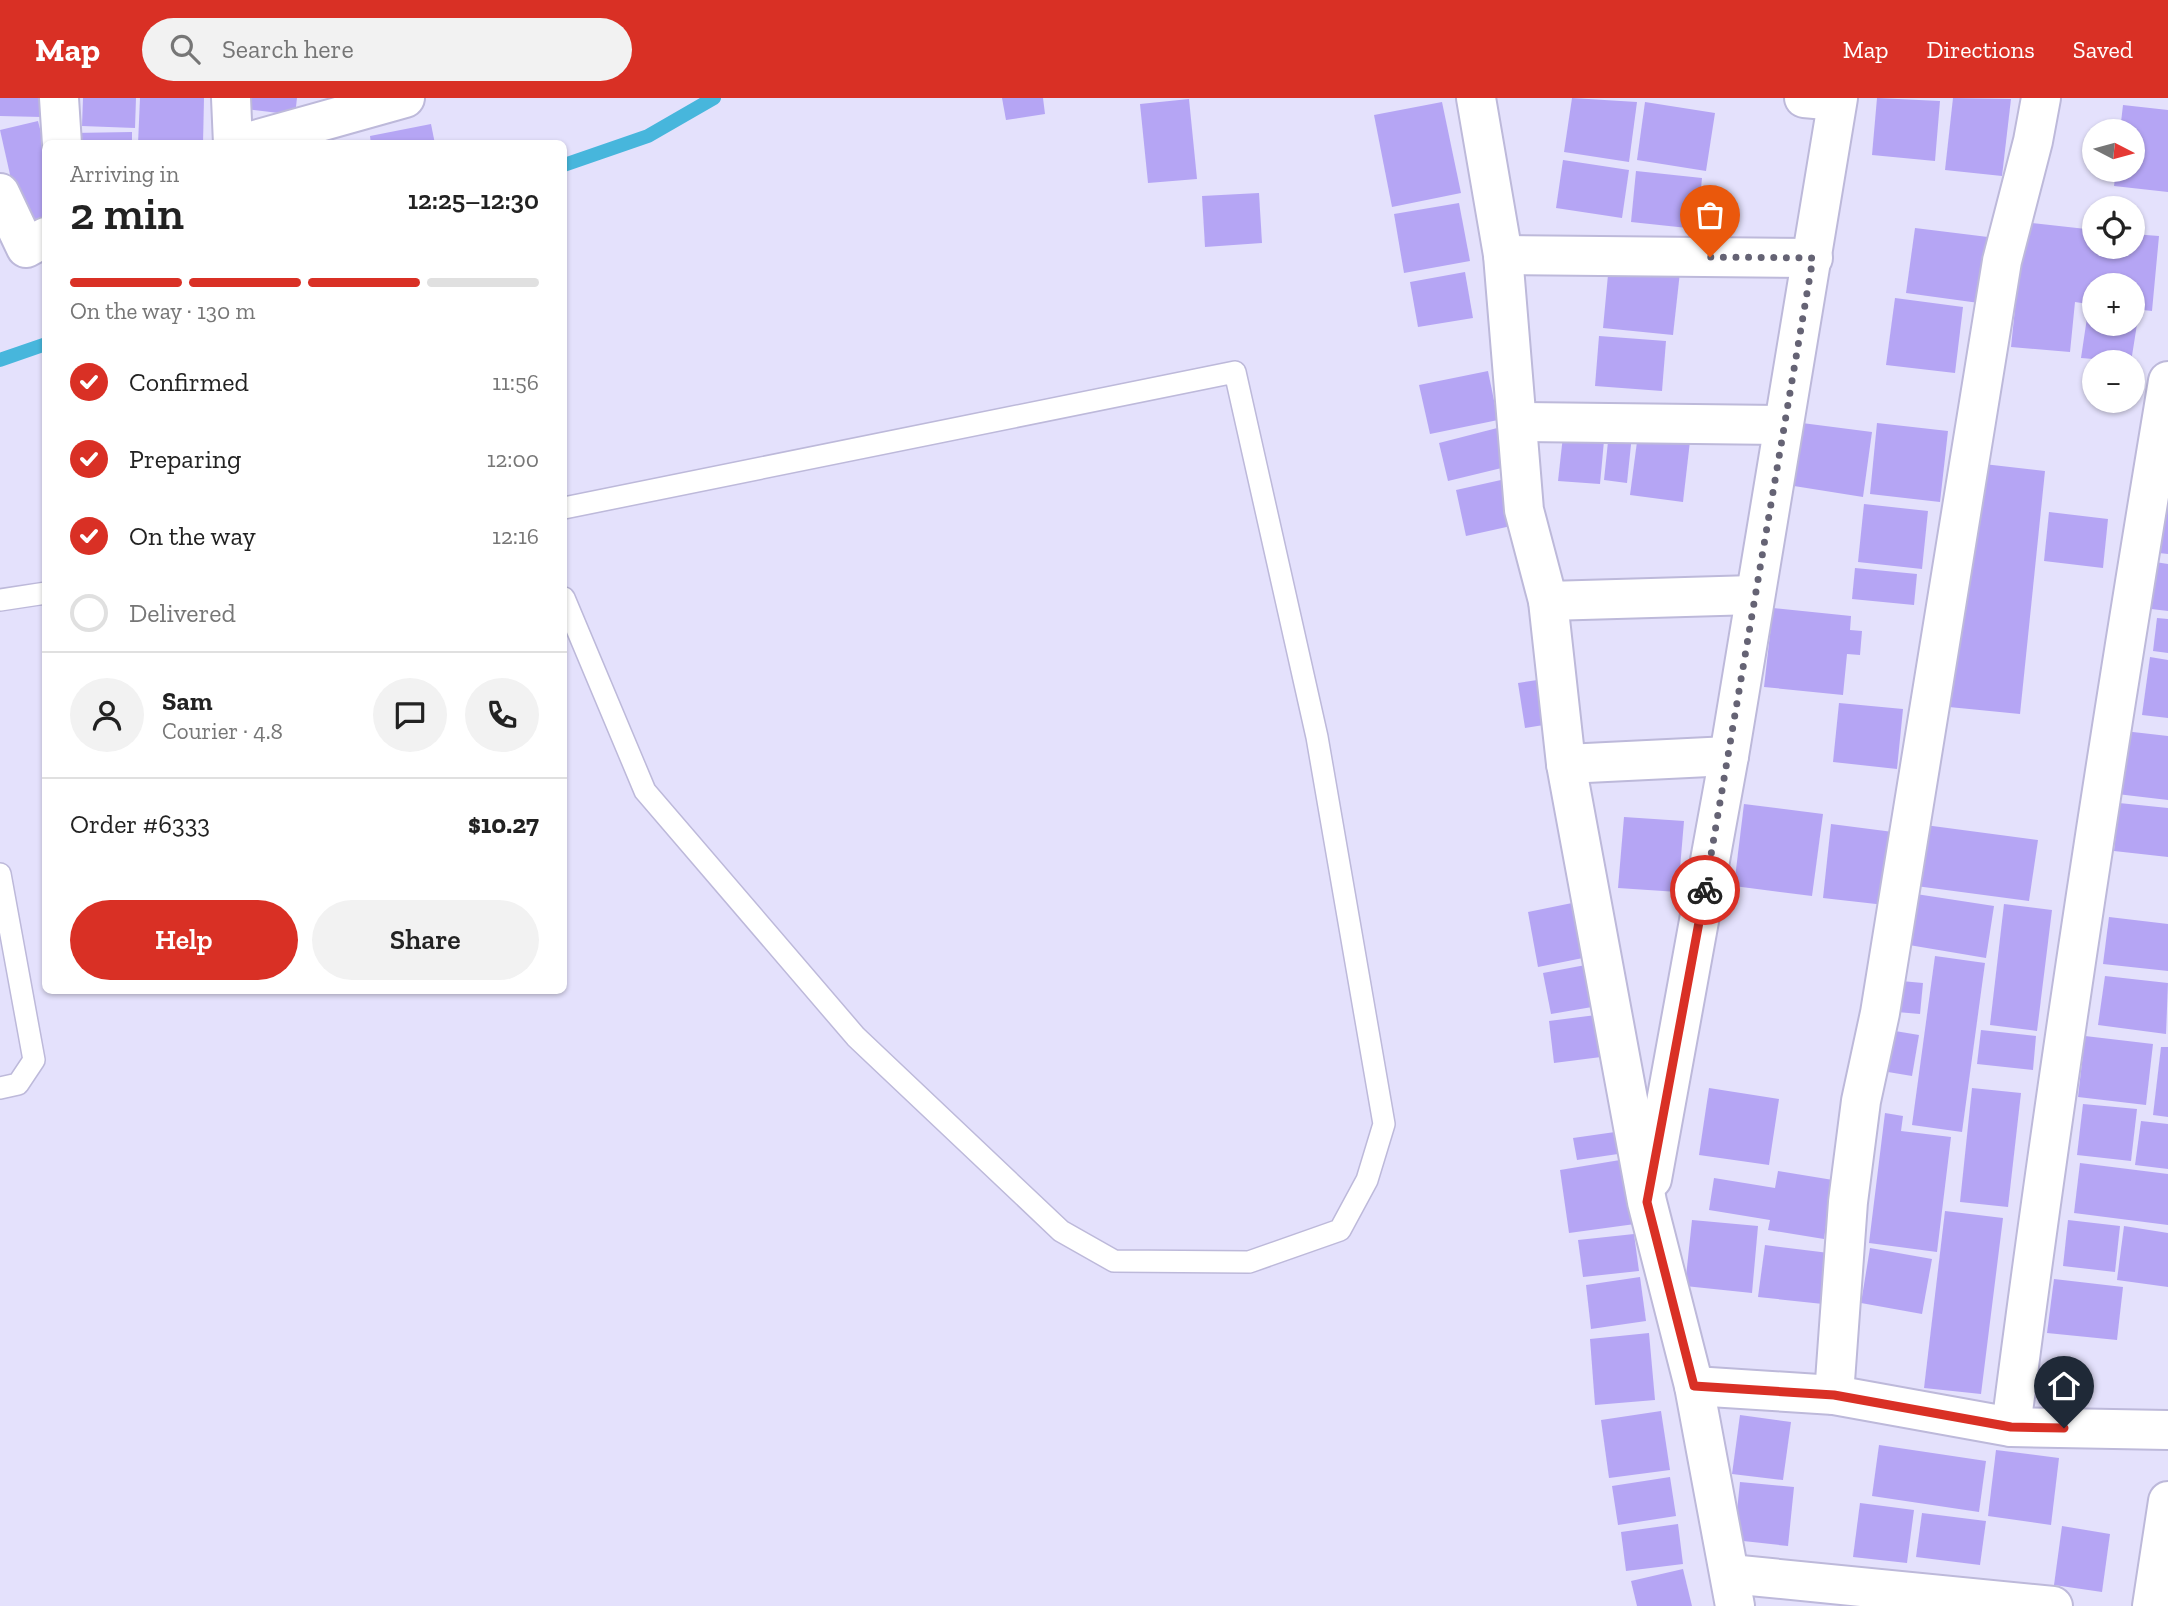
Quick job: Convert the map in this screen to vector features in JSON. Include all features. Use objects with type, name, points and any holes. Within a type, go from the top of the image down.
[{"type":"street","points":[[59,98],[62,140]]},
{"type":"street","points":[[231,98],[233,140]]},
{"type":"street","points":[[255,140],[405,98]]},
{"type":"street","points":[[1476,98],[1503,255],[1524,510],[1548,601],[1566,764],[1647,1202],[1694,1386],[1733,1590],[2053,1606]]},
{"type":"street","points":[[1834,1395],[1848,1202],[1861,1101],[1880,1013],[2002,261],[2041,98]]},
{"type":"street","points":[[1647,1202],[1729,756],[1813,258],[1826,99]]},
{"type":"street","points":[[0,193],[26,248],[42,239]]},
{"type":"street","points":[[1503,255],[1813,258]]},
{"type":"street","points":[[2011,1427],[2053,1103],[2105,755],[2168,381]]},
{"type":"street","points":[[1517,422],[1783,425]]},
{"type":"street","points":[[1548,601],[1755,595]]},
{"type":"street","points":[[1566,764],[1729,756]]},
{"type":"street","points":[[1694,1386],[1834,1395],[2011,1427],[2168,1430]]},
{"type":"street","points":[[2151,1606],[2168,1501]]},
{"type":"lane","points":[[567,507],[1236,372],[1317,737],[1384,1124],[1367,1180],[1340,1230],[1249,1262],[1114,1261],[1061,1231],[856,1037],[645,791],[567,605]]},
{"type":"lane","points":[[0,600],[42,594]]},
{"type":"lane","points":[[0,874],[34,1060],[18,1084],[0,1088]]},
{"type":"building","points":[[0,98],[41,98],[41,117],[0,116]]},
{"type":"building","points":[[83,98],[136,98],[135,128],[82,126]]},
{"type":"building","points":[[140,98],[204,98],[203,140],[138,140]]},
{"type":"building","points":[[238,98],[297,98],[295,115],[237,108]]},
{"type":"building","points":[[1002,98],[1043,98],[1045,114],[1006,120]]},
{"type":"building","points":[[1572,98],[1637,102],[1629,162],[1564,152]]},
{"type":"building","points":[[1877,98],[1940,101],[1935,161],[1872,155]]},
{"type":"building","points":[[1953,98],[2011,99],[2002,176],[1945,170]]},
{"type":"building","points":[[1189,99],[1197,179],[1148,183],[1140,104]]},
{"type":"building","points":[[1442,102],[1461,193],[1392,207],[1374,115]]},
{"type":"building","points":[[1645,102],[1715,113],[1706,171],[1637,160]]},
{"type":"building","points":[[2123,105],[2168,110],[2168,192],[2114,186],[2114,182],[2146,182],[2146,119],[2121,119]]},
{"type":"building","points":[[38,121],[43,140],[42,224],[22,228],[0,130]]},
{"type":"building","points":[[431,124],[434,140],[370,140],[370,136]]},
{"type":"building","points":[[132,132],[132,140],[72,140],[72,133]]},
{"type":"building","points":[[1563,160],[1629,170],[1622,218],[1556,208]]},
{"type":"building","points":[[1636,171],[1702,178],[1697,229],[1631,222]]},
{"type":"building","points":[[1259,193],[1262,243],[1205,247],[1202,196]]},
{"type":"building","points":[[1459,203],[1470,261],[1404,273],[1394,214]]},
{"type":"building","points":[[2024,222],[2082,229],[2082,259],[2145,259],[2145,235],[2159,236],[2152,311],[2145,310],[2145,273],[2082,273],[2082,303],[2075,302],[2070,352],[2011,347]]},
{"type":"building","points":[[1915,228],[1988,237],[1979,303],[1906,293]]},
{"type":"building","points":[[1609,264],[1680,272],[1673,335],[1603,328]]},
{"type":"building","points":[[1465,272],[1473,318],[1418,327],[1410,282]]},
{"type":"building","points":[[1895,298],[1963,307],[1955,373],[1886,365]]},
{"type":"building","points":[[1599,336],[1666,341],[1662,391],[1595,386]]},
{"type":"building","points":[[2084,336],[2135,336],[2133,350],[2082,350]]},
{"type":"building","points":[[1488,371],[1498,420],[1430,434],[1419,385]]},
{"type":"building","points":[[1802,423],[1872,432],[1863,497],[1794,486]]},
{"type":"building","points":[[1877,423],[1948,431],[1940,502],[1870,494]]},
{"type":"building","points":[[1505,426],[1514,465],[1448,481],[1439,443]]},
{"type":"building","points":[[1564,427],[1605,430],[1600,484],[1558,481]]},
{"type":"building","points":[[1609,432],[1632,435],[1627,483],[1604,480]]},
{"type":"building","points":[[1638,434],[1690,441],[1683,502],[1630,495]]},
{"type":"building","points":[[1975,463],[2045,471],[2020,714],[1949,707]]},
{"type":"building","points":[[1501,480],[1511,526],[1466,536],[1456,490]]},
{"type":"building","points":[[2168,494],[2168,554],[2150,552]]},
{"type":"building","points":[[1864,504],[1928,511],[1922,569],[1858,562]]},
{"type":"building","points":[[2049,512],[2108,519],[2103,568],[2044,561]]},
{"type":"building","points":[[2149,561],[2168,564],[2168,611],[2143,608]]},
{"type":"building","points":[[1855,568],[1917,574],[1914,605],[1852,599]]},
{"type":"building","points":[[1773,608],[1851,616],[1850,630],[1862,631],[1860,655],[1847,654],[1843,695],[1764,687]]},
{"type":"building","points":[[2157,618],[2168,619],[2168,653],[2153,651]]},
{"type":"building","points":[[2150,657],[2168,660],[2168,718],[2142,715]]},
{"type":"building","points":[[1544,679],[1550,724],[1525,728],[1518,683]]},
{"type":"building","points":[[1839,703],[1903,709],[1897,769],[1833,762]]},
{"type":"building","points":[[2124,731],[2168,736],[2168,800],[2117,794]]},
{"type":"building","points":[[2119,803],[2168,808],[2168,857],[2114,851]]},
{"type":"building","points":[[1744,804],[1823,814],[1812,896],[1734,886]]},
{"type":"building","points":[[1624,817],[1684,821],[1678,892],[1618,888]]},
{"type":"building","points":[[1831,824],[1893,832],[1885,905],[1823,898]]},
{"type":"building","points":[[1925,825],[2038,840],[2029,901],[1916,886]]},
{"type":"building","points":[[1916,894],[1994,906],[1986,958],[1909,945]]},
{"type":"building","points":[[1577,902],[1588,957],[1538,967],[1528,912]]},
{"type":"building","points":[[2004,904],[2052,910],[2037,1031],[1990,1025]]},
{"type":"building","points":[[2109,917],[2168,924],[2168,971],[2103,964]]},
{"type":"building","points":[[1935,956],[1985,963],[1962,1132],[1912,1125]]},
{"type":"building","points":[[1591,964],[1598,1006],[1551,1014],[1543,973]]},
{"type":"building","points":[[2105,976],[2168,983],[2166,1034],[2098,1025]]},
{"type":"building","points":[[1901,981],[1923,983],[1920,1014],[1897,1012]]},
{"type":"building","points":[[1596,1015],[1601,1057],[1554,1063],[1549,1021]]},
{"type":"building","points":[[1981,1030],[2036,1036],[2033,1070],[1977,1064]]},
{"type":"building","points":[[1895,1031],[1919,1035],[1912,1076],[1888,1072]]},
{"type":"building","points":[[2085,1036],[2153,1044],[2146,1105],[2078,1097]]},
{"type":"building","points":[[2161,1047],[2168,1047],[2168,1117],[2153,1115]]},
{"type":"building","points":[[1709,1088],[1779,1099],[1769,1165],[1699,1155]]},
{"type":"building","points":[[1972,1088],[2021,1093],[2008,1207],[1960,1202]]},
{"type":"building","points":[[2083,1104],[2137,1109],[2131,1161],[2077,1155]]},
{"type":"building","points":[[1885,1113],[1903,1116],[1901,1131],[1951,1137],[1937,1252],[1869,1243]]},
{"type":"building","points":[[2141,1121],[2168,1124],[2168,1169],[2135,1165]]},
{"type":"building","points":[[1615,1132],[1618,1154],[1577,1160],[1573,1138]]},
{"type":"building","points":[[1626,1159],[1635,1224],[1569,1233],[1560,1170]]},
{"type":"building","points":[[2080,1163],[2168,1174],[2168,1225],[2074,1213]]},
{"type":"building","points":[[1778,1171],[1833,1180],[1824,1239],[1768,1230],[1770,1220],[1709,1210],[1714,1178],[1775,1188]]},
{"type":"building","points":[[1945,1211],[2003,1218],[1981,1394],[1924,1388]]},
{"type":"building","points":[[1692,1220],[1758,1226],[1752,1293],[1685,1286]]},
{"type":"building","points":[[2068,1220],[2120,1226],[2115,1272],[2063,1266]]},
{"type":"building","points":[[2124,1226],[2168,1233],[2168,1287],[2117,1280]]},
{"type":"building","points":[[1634,1234],[1639,1271],[1583,1277],[1578,1240]]},
{"type":"building","points":[[1765,1245],[1829,1253],[1823,1304],[1758,1297]]},
{"type":"building","points":[[1870,1248],[1932,1259],[1922,1314],[1861,1303]]},
{"type":"building","points":[[1640,1277],[1646,1321],[1591,1329],[1586,1285]]},
{"type":"building","points":[[2054,1279],[2123,1287],[2117,1340],[2047,1333]]},
{"type":"building","points":[[1649,1333],[1655,1400],[1595,1405],[1590,1339]]},
{"type":"building","points":[[1661,1411],[1670,1470],[1609,1478],[1601,1420]]},
{"type":"building","points":[[1740,1415],[1791,1422],[1783,1480],[1732,1474]]},
{"type":"building","points":[[1879,1445],[1986,1461],[1979,1512],[1872,1496]]},
{"type":"building","points":[[1996,1450],[2059,1458],[2051,1525],[1988,1516]]},
{"type":"building","points":[[1670,1477],[1676,1516],[1618,1525],[1612,1486]]},
{"type":"building","points":[[1740,1482],[1794,1487],[1788,1546],[1734,1540]]},
{"type":"building","points":[[1860,1503],[1914,1510],[1907,1563],[1853,1557]]},
{"type":"building","points":[[1922,1513],[1986,1521],[1980,1565],[1916,1557]]},
{"type":"building","points":[[1678,1524],[1683,1564],[1626,1571],[1621,1532]]},
{"type":"building","points":[[2062,1526],[2110,1534],[2102,1592],[2054,1585]]},
{"type":"building","points":[[1683,1569],[1692,1606],[1637,1606],[1631,1581]]},
{"type":"waterway","points":[[567,164],[648,136],[714,98]]},
{"type":"waterway","points":[[0,360],[42,345]]},
{"type":"way so far","points":[[1705,890],[1813,258],[1710,257]]},
{"type":"route","points":[[1705,890],[1647,1202],[1694,1386],[1834,1395],[2011,1427],[2064,1428]]}]
